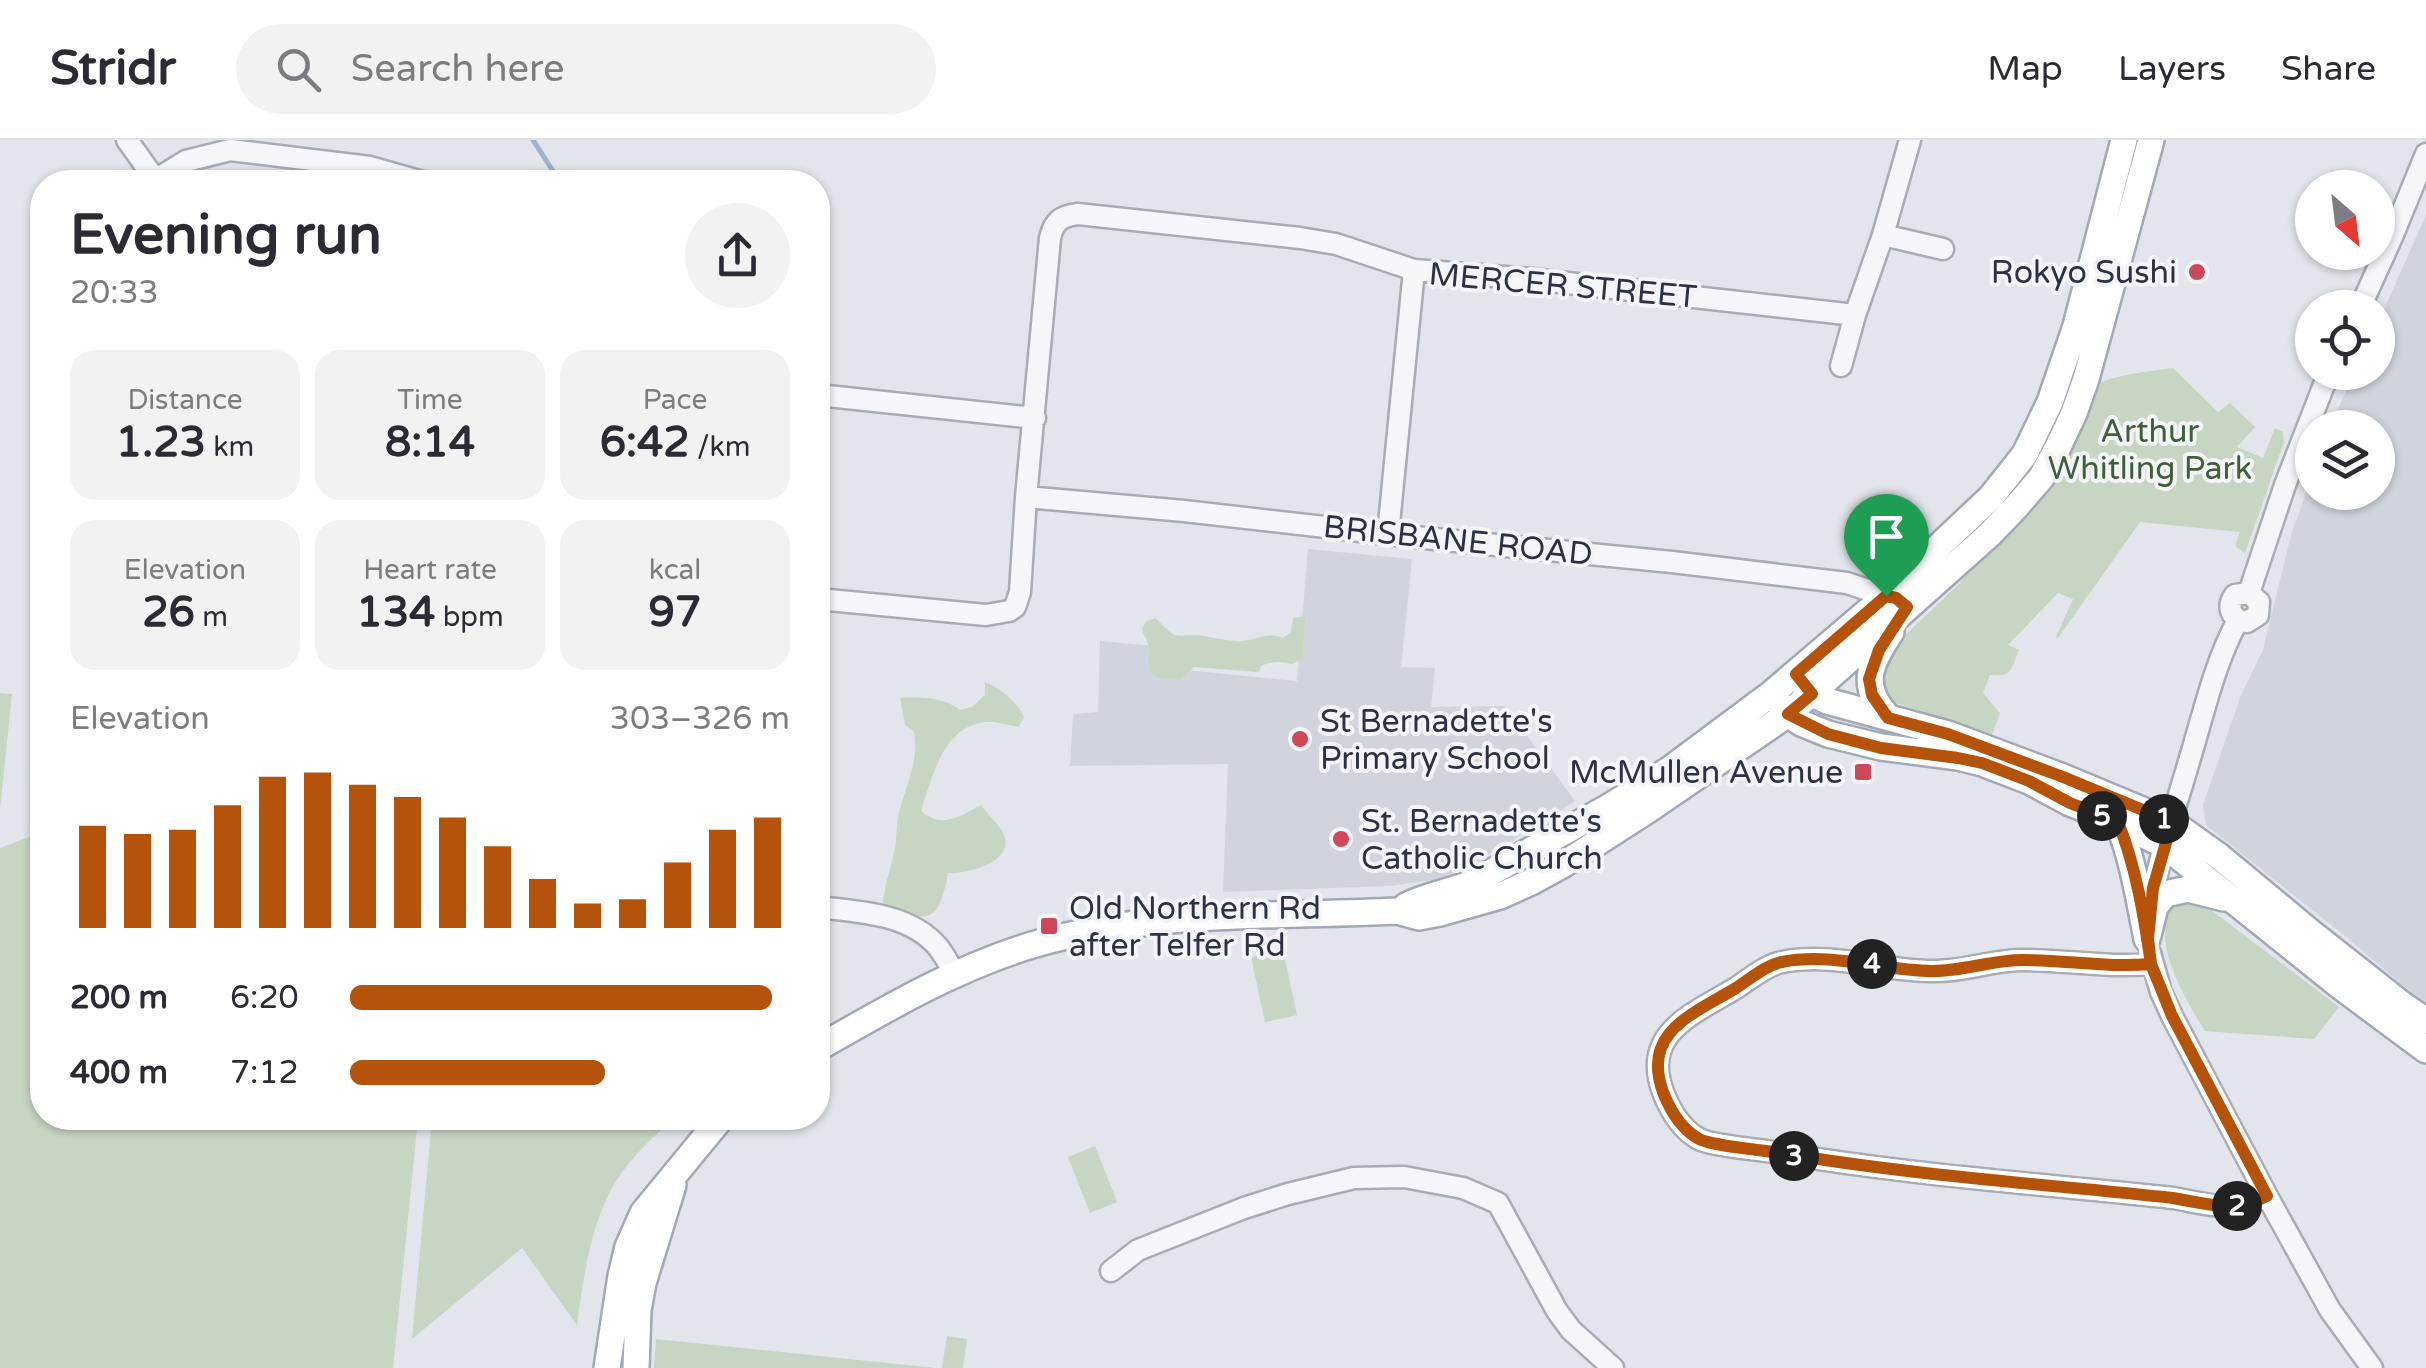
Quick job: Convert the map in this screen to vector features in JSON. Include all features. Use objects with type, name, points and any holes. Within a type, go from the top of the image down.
[{"type":"main road","points":[[830,1042],[956,974],[1030,946],[1112,928],[1199,919],[1397,911],[1419,917],[1500,896],[1564,864],[1788,714],[1804,684],[1897,601],[1989,535],[2041,478],[2086,379],[2088,330],[2124,140]]},
{"type":"main road","points":[[1888,718],[1872,695],[1869,679],[1897,601],[2014,470],[2034,438],[2088,330],[2151,140]]},
{"type":"main road","points":[[1397,911],[1418,899],[1472,884],[1591,818],[1669,770],[1771,694],[1804,684]]},
{"type":"main road","points":[[1804,684],[1827,701],[1948,734],[2063,777],[2168,834],[2220,857],[2309,932],[2426,1021]]},
{"type":"main road","points":[[1771,694],[1788,714],[1828,734],[1881,748],[1982,763],[2118,822],[2168,834],[2234,901],[2426,1050]]},
{"type":"main road","points":[[2118,822],[2136,877],[2149,952]]},
{"type":"main road","points":[[2149,952],[2156,907],[2165,894],[2188,889],[2234,901]]},
{"type":"main road","points":[[605,1365],[628,1247],[643,1214],[711,1130]]},
{"type":"main road","points":[[636,1368],[643,1283],[678,1171]]},
{"type":"street","points":[[127,140],[146,170]]},
{"type":"street","points":[[1841,366],[1910,140]]},
{"type":"street","points":[[171,170],[186,161],[230,150],[380,170]]},
{"type":"street","points":[[2368,290],[2426,154]]},
{"type":"street","points":[[830,600],[986,615],[1015,606],[1020,592],[1050,238],[1058,220],[1078,214],[1300,238],[1336,244],[1414,270]]},
{"type":"street","points":[[1884,235],[1943,249]]},
{"type":"street","name":"MERCER STREET","points":[[1388,534],[1414,270],[1532,279],[1854,315]]},
{"type":"street","points":[[2322,390],[2249,593],[2236,596],[2230,604],[2238,620],[2212,685],[2153,888],[2149,952],[2177,1025],[2267,1196],[2330,1310],[2372,1368]]},
{"type":"street","points":[[830,396],[1035,418]]},
{"type":"street","name":"BRISBANE ROAD","points":[[1026,497],[1278,520],[1827,580],[1897,601]]},
{"type":"street","points":[[830,908],[898,920],[936,946],[956,974]]},
{"type":"street","points":[[2149,952],[2127,966],[2024,960],[1931,971],[1838,960],[1777,962],[1676,1025],[1658,1050],[1657,1076],[1680,1124],[1701,1140],[1820,1160],[2224,1206],[2241,1206],[2267,1196]]},
{"type":"street","points":[[1111,1271],[1138,1250],[1244,1208],[1354,1178],[1404,1177],[1463,1188],[1498,1203],[1557,1310],[1572,1330],[1613,1368]]},
{"type":"shaded area","points":[[2426,215],[2426,1005],[2206,825],[2203,805],[2241,695],[2263,650],[2300,510],[2395,510],[2395,410],[2338,410],[2346,390],[2395,390],[2393,290]]},
{"type":"shaded area","name":"St Bernadette's Primary School","points":[[1308,549],[1412,559],[1401,667],[1435,668],[1431,707],[1505,706],[1575,801],[1465,870],[1439,879],[1391,886],[1223,892],[1228,764],[1070,766],[1073,714],[1098,712],[1100,641],[1154,646],[1153,667],[1297,681]]},
{"type":"green space","name":"Arthur Whitling Park","points":[[2173,368],[2218,412],[2230,403],[2255,427],[2237,447],[2263,458],[2275,428],[2283,432],[2284,442],[2245,553],[2235,546],[2240,532],[2140,522],[2058,638],[2073,599],[2058,593],[2008,645],[2019,650],[2012,667],[2003,675],[1990,675],[1983,693],[2000,713],[1991,737],[1893,702],[1878,676],[1890,652],[1960,583],[2095,386],[2121,376]]},
{"type":"green space","points":[[1305,616],[1302,659],[1292,664],[1269,663],[1261,666],[1259,672],[1194,667],[1180,680],[1155,677],[1149,667],[1149,646],[1142,628],[1156,618],[1177,635],[1244,641],[1268,636],[1282,638],[1291,633],[1293,618]]},
{"type":"green space","points":[[985,682],[1008,697],[1024,718],[1018,727],[985,722],[958,734],[941,756],[921,811],[943,820],[981,805],[1002,831],[1004,850],[989,864],[948,873],[935,911],[921,916],[911,914],[883,903],[915,752],[914,732],[905,725],[900,698],[940,700],[960,710],[972,707],[985,695]]},
{"type":"green space","points":[[0,693],[12,694],[0,809]]},
{"type":"green space","points":[[30,837],[30,1130],[417,1130],[393,1368],[0,1368],[0,848]]},
{"type":"green space","points":[[2178,901],[2198,901],[2339,1007],[2314,1039],[2205,1031],[2179,985],[2166,948],[2168,914]]},
{"type":"green space","points":[[1283,950],[1297,1015],[1265,1022],[1251,957]]},
{"type":"green space","points":[[431,1130],[662,1130],[629,1164],[607,1197],[589,1251],[577,1325],[522,1248],[412,1339]]},
{"type":"green space","points":[[1095,1146],[1117,1202],[1090,1213],[1068,1157]]},
{"type":"green space","points":[[947,1336],[967,1339],[963,1368],[942,1368]]},
{"type":"green space","points":[[656,1339],[936,1368],[654,1368]]},
{"type":"waterway","points":[[533,140],[552,170]]},
{"type":"place","name":"Rokyo Sushi","points":[[2197,272]]},
{"type":"place","name":"St Bernadette's Primary School","points":[[1300,739]]},
{"type":"place","name":"McMullen Avenue","points":[[1863,772]]},
{"type":"place","name":"St. Bernadette's Catholic Church","points":[[1341,839]]},
{"type":"place","name":"Old Northern Rd after Telfer Rd","points":[[1049,926]]},
{"type":"route","points":[[1886,596],[1796,674],[1812,694],[1788,714],[1828,734],[1881,748],[1982,763],[2118,822],[2136,877],[2151,964],[2024,960],[1931,971],[1838,960],[1777,962],[1676,1025],[1658,1050],[1657,1076],[1680,1124],[1701,1140],[1820,1160],[2224,1206],[2252,1204],[2267,1196],[2172,1016],[2151,964],[2148,939],[2153,888],[2172,822],[1948,734],[1888,718],[1872,695],[1869,679],[1879,650],[1907,607],[1886,596]]}]
